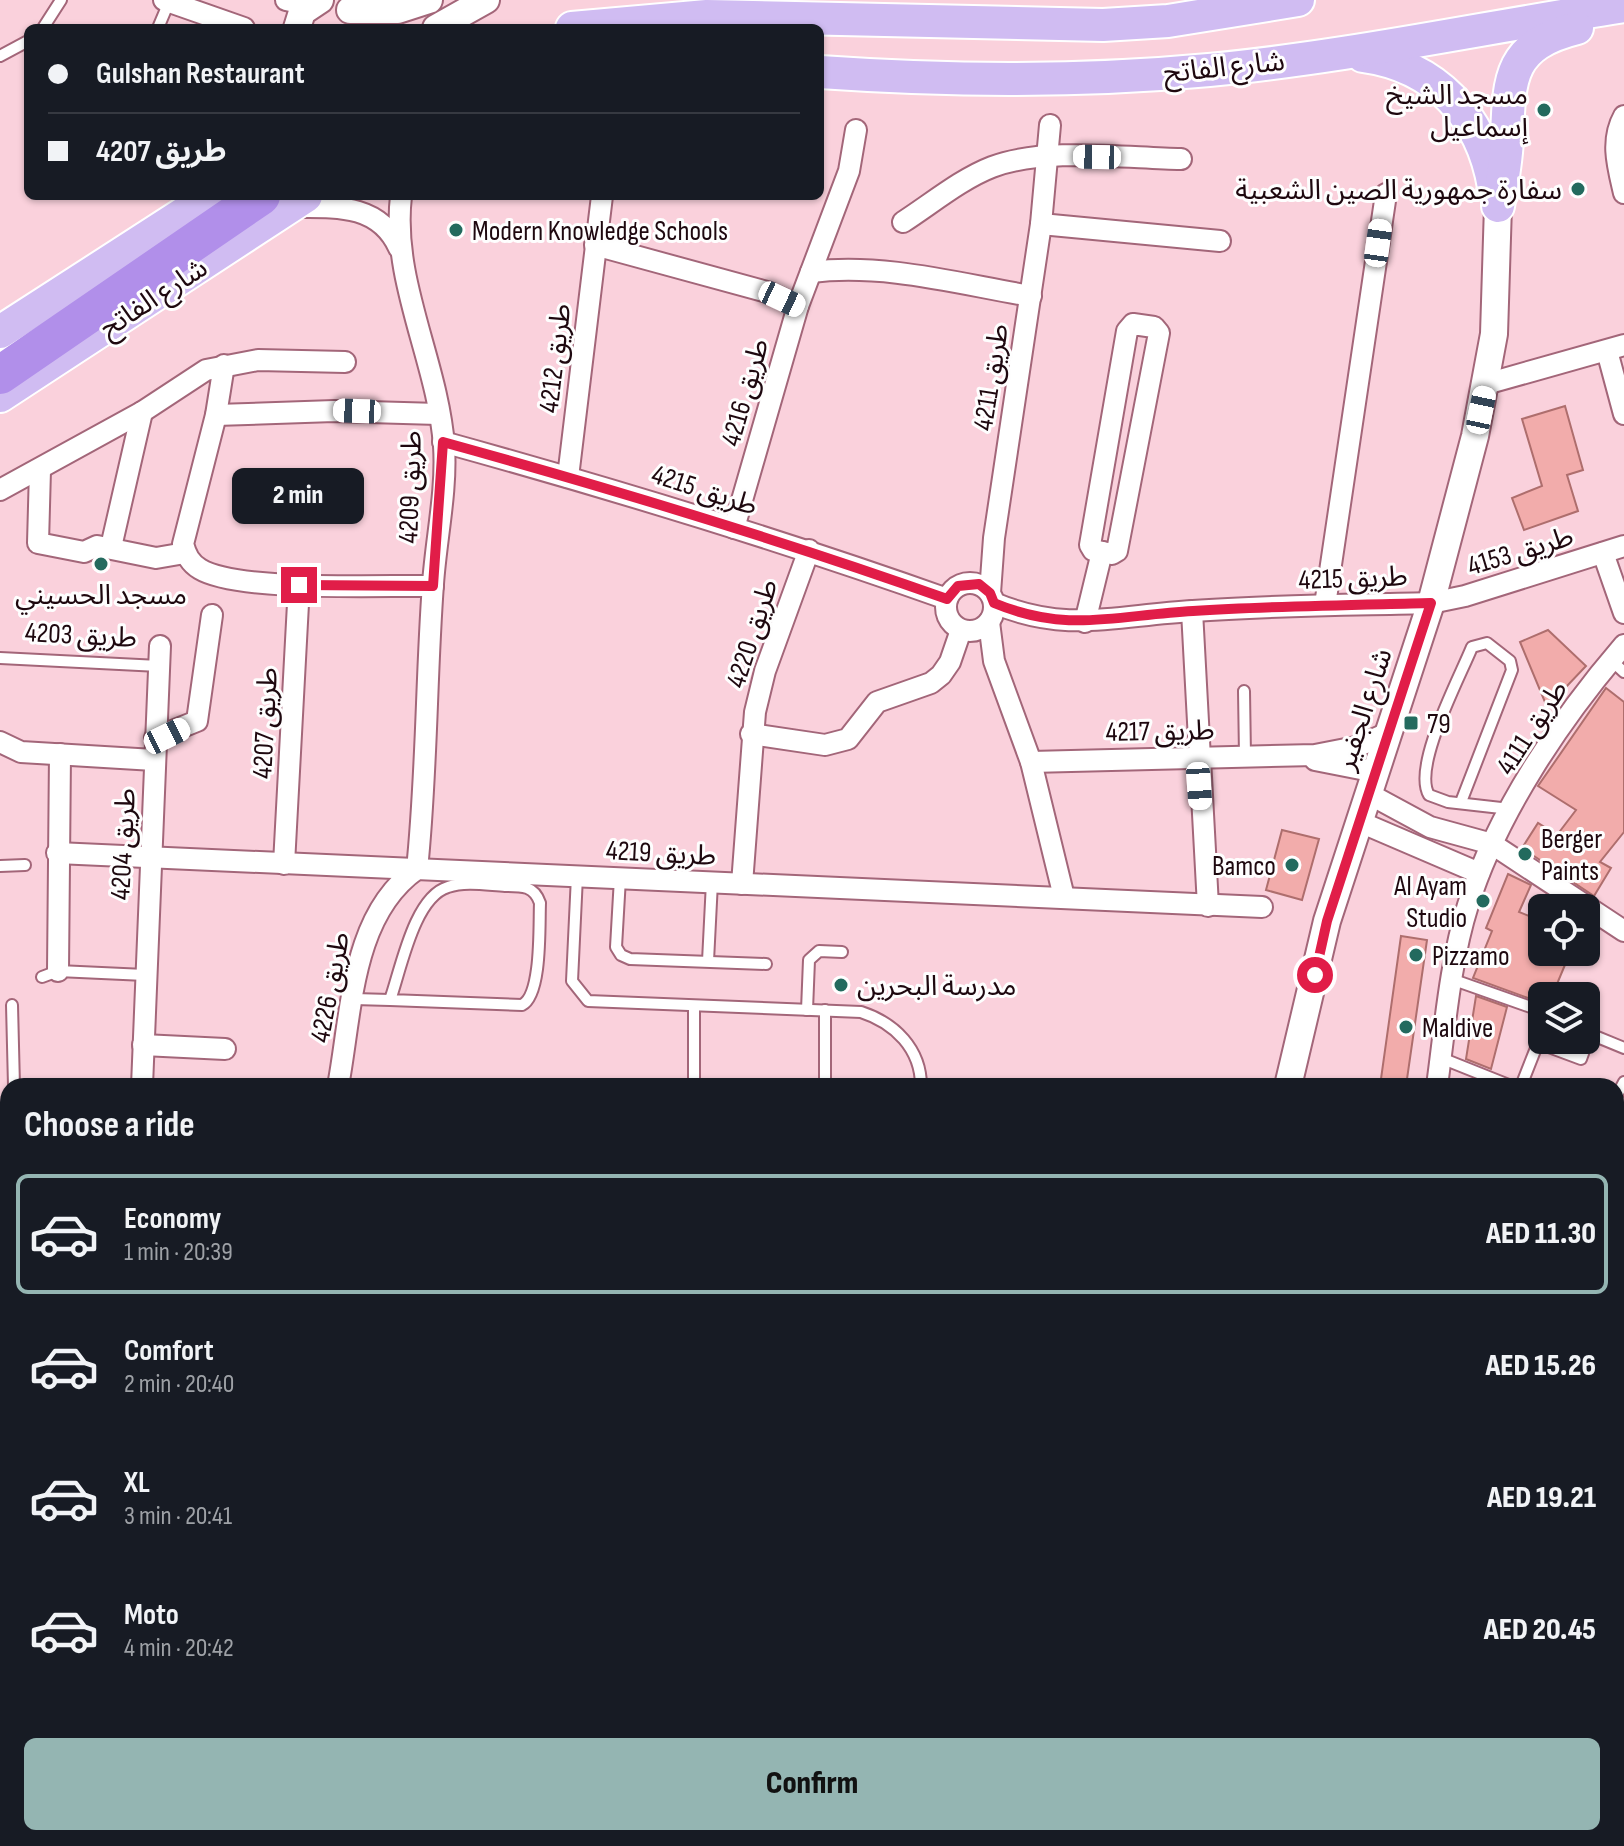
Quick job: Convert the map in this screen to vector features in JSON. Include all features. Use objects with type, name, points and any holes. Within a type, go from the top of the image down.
[{"type":"highway","points":[[0,375],[283,200]]},
{"type":"main road","points":[[552,24],[560,18],[633,0]]},
{"type":"main road","points":[[720,0],[769,18]]},
{"type":"main road","name":"شارع الفاتح","points":[[617,24],[707,16],[1103,25],[1168,21],[1298,0]]},
{"type":"main road","name":"شارع الفاتح","points":[[824,72],[1105,76],[1210,70],[1624,6]]},
{"type":"main road","points":[[1498,206],[1507,143],[1507,94],[1519,63],[1547,37],[1624,15]]},
{"type":"main road","points":[[1341,52],[1397,63],[1446,92],[1482,139],[1498,206]]},
{"type":"main road","name":"شارع الفاتح","points":[[0,332],[205,200]]},
{"type":"main road","name":"شارع الفاتح","points":[[0,396],[284,200]]},
{"type":"street","points":[[326,8],[398,10],[429,0]]},
{"type":"street","points":[[443,24],[486,0]]},
{"type":"street","points":[[168,1],[233,24]]},
{"type":"street","points":[[1624,116],[1617,129],[1616,144],[1624,193]]},
{"type":"street","name":"طريق 4211","points":[[1050,125],[1041,224],[994,538],[991,606],[994,661],[1031,762],[1064,897]]},
{"type":"street","name":"طريق 4216","points":[[734,528],[798,306],[849,171],[856,130]]},
{"type":"street","points":[[903,222],[993,167],[1047,158],[1181,159]]},
{"type":"street","points":[[1325,605],[1386,194]]},
{"type":"street","name":"طريق 4209","points":[[292,200],[362,212],[384,225],[402,255]]},
{"type":"street","name":"طريق 4209","points":[[401,200],[398,224],[402,255],[443,442],[417,869]]},
{"type":"street","name":"طريق 4212","points":[[568,477],[601,200]]},
{"type":"street","name":"شارع الجفير","points":[[1290,1078],[1327,921],[1431,603],[1486,384],[1494,334],[1498,206]]},
{"type":"street","points":[[1041,224],[1220,241]]},
{"type":"street","points":[[595,245],[767,292],[798,306]]},
{"type":"street","points":[[811,272],[842,268],[883,271],[1031,296]]},
{"type":"street","points":[[1133,324],[1154,327],[1159,333],[1117,551],[1112,554],[1102,552],[1092,549],[1090,545],[1127,331],[1133,324]]},
{"type":"street","points":[[1486,384],[1616,348],[1624,414]]},
{"type":"street","points":[[0,490],[142,412],[191,377],[224,365],[258,360],[345,362]]},
{"type":"street","points":[[224,365],[216,415],[185,533],[185,553],[200,570],[219,577],[299,585],[433,586]]},
{"type":"street","points":[[216,415],[334,411],[438,414]]},
{"type":"street","points":[[111,547],[142,412]]},
{"type":"street","name":"طريق 4215","points":[[443,442],[809,550],[947,599]]},
{"type":"street","points":[[40,470],[38,543],[84,552],[97,546],[111,547],[156,558],[185,553]]},
{"type":"street","name":"طريق 4211","points":[[965,583],[985,558],[994,538]]},
{"type":"street","name":"طريق 4153","points":[[1431,603],[1465,596],[1624,546]]},
{"type":"street","name":"طريق 4220","points":[[742,884],[751,734],[765,671],[809,550]]},
{"type":"street","points":[[1085,622],[1102,552]]},
{"type":"street","points":[[1603,553],[1624,613]]},
{"type":"street","points":[[965,583],[979,584],[991,606],[980,629],[964,630],[947,614],[947,599],[958,586],[965,583]]},
{"type":"street","name":"طريق 4207","points":[[284,864],[299,585]]},
{"type":"street","name":"طريق 4215","points":[[991,606],[1038,619],[1085,622],[1192,611],[1431,603]]},
{"type":"street","points":[[1192,611],[1197,756],[1208,906]]},
{"type":"street","points":[[155,738],[197,721],[212,615]]},
{"type":"street","points":[[751,734],[825,745],[848,739],[877,702],[931,683],[941,675],[964,630]]},
{"type":"street","name":"طريق 4211","points":[[964,630],[994,661]]},
{"type":"street","name":"طريق 4204","points":[[142,1078],[149,858],[160,656]]},
{"type":"street","name":"طريق 4111","points":[[1438,1078],[1458,944],[1479,873],[1492,844],[1557,730],[1620,659]]},
{"type":"street","name":"طريق 4217","points":[[1031,762],[1197,756],[1291,757],[1338,751],[1388,733]]},
{"type":"street","points":[[0,742],[21,752],[154,760]]},
{"type":"street","points":[[50,974],[60,754]]},
{"type":"street","name":"طريق 4217","points":[[1291,757],[1372,783]]},
{"type":"street","points":[[1372,783],[1425,836],[1479,873]]},
{"type":"street","points":[[1360,822],[1425,836],[1492,844],[1624,931]]},
{"type":"street","name":"طريق 4219","points":[[57,853],[1262,907]]},
{"type":"street","name":"طريق 4226","points":[[339,1078],[364,941],[376,911],[394,887],[417,869]]},
{"type":"street","points":[[143,1045],[225,1049]]},
{"type":"lane","points":[[49,24],[61,0]]},
{"type":"lane","points":[[159,24],[168,1]]},
{"type":"lane","points":[[0,56],[24,43]]},
{"type":"lane","points":[[1461,802],[1512,670],[1510,661],[1487,643],[1472,647],[1433,742],[1423,781],[1429,795],[1461,802],[1512,809]]},
{"type":"lane","name":"طريق 4203","points":[[0,658],[160,656]]},
{"type":"lane","points":[[1244,691],[1245,756]]},
{"type":"lane","points":[[0,866],[25,865]]},
{"type":"lane","points":[[577,876],[572,981],[578,993],[588,1001],[602,1005],[861,1012],[896,1030],[912,1051],[919,1078]]},
{"type":"lane","points":[[620,878],[616,947],[625,958],[766,964]]},
{"type":"lane","points":[[708,961],[712,882]]},
{"type":"lane","points":[[354,999],[390,1000],[527,1003],[535,988],[540,903],[537,894],[526,886],[459,885],[436,892],[423,904],[390,1000]]},
{"type":"lane","points":[[807,1010],[809,960],[819,951],[842,952]]},
{"type":"lane","points":[[50,974],[145,975]]},
{"type":"lane","points":[[1454,980],[1528,1006]]},
{"type":"lane","points":[[12,1005],[14,1078]]},
{"type":"lane","points":[[694,1007],[694,1078]]},
{"type":"lane","points":[[825,1010],[825,1078]]},
{"type":"lane","points":[[1600,1037],[1624,1048]]},
{"type":"lane","points":[[1524,1078],[1534,1054]]},
{"type":"lane","points":[[1441,1058],[1491,1078]]},
{"type":"building","points":[[1565,406],[1583,470],[1567,475],[1578,511],[1524,530],[1512,498],[1542,486],[1522,419]]},
{"type":"building","points":[[1548,630],[1586,666],[1547,707],[1520,642]]},
{"type":"building","points":[[1606,688],[1624,702],[1624,832],[1600,862],[1611,868],[1595,894],[1522,848],[1538,823],[1557,835],[1576,810],[1538,786]]},
{"type":"building","name":"Bamco","points":[[1282,830],[1319,839],[1302,900],[1266,890]]},
{"type":"building","points":[[1508,874],[1531,885],[1519,912],[1528,916],[1528,966],[1564,966],[1558,982],[1528,982],[1528,998],[1473,978],[1492,931],[1486,928]]},
{"type":"building","points":[[1401,936],[1427,940],[1407,1078],[1381,1078]]},
{"type":"building","points":[[1476,996],[1507,1007],[1491,1069],[1466,1059]]},
{"type":"place","name":"مسجد الشيخ إسماعيل","points":[[1544,110]]},
{"type":"place","name":"سفارة جمهورية الصين الشعبية","points":[[1578,189]]},
{"type":"place","name":"Modern Knowledge Schools","points":[[456,230]]},
{"type":"place","name":"مسجد الحسيني","points":[[101,564]]},
{"type":"place","name":"79","points":[[1411,723]]},
{"type":"place","name":"Berger Paints","points":[[1525,854]]},
{"type":"place","name":"Bamco","points":[[1292,865]]},
{"type":"place","name":"Al Ayam Studio","points":[[1483,901]]},
{"type":"place","name":"Pizzamo","points":[[1416,955]]},
{"type":"place","name":"مدرسة البحرين","points":[[841,985]]},
{"type":"place","name":"Maldive","points":[[1406,1027]]},
{"type":"route","points":[[299,585],[433,586],[443,442],[612,489],[809,550],[947,599],[958,586],[972,582],[979,584],[990,593],[994,603],[1038,619],[1085,622],[1192,611],[1431,603],[1327,921],[1315,975]]}]
